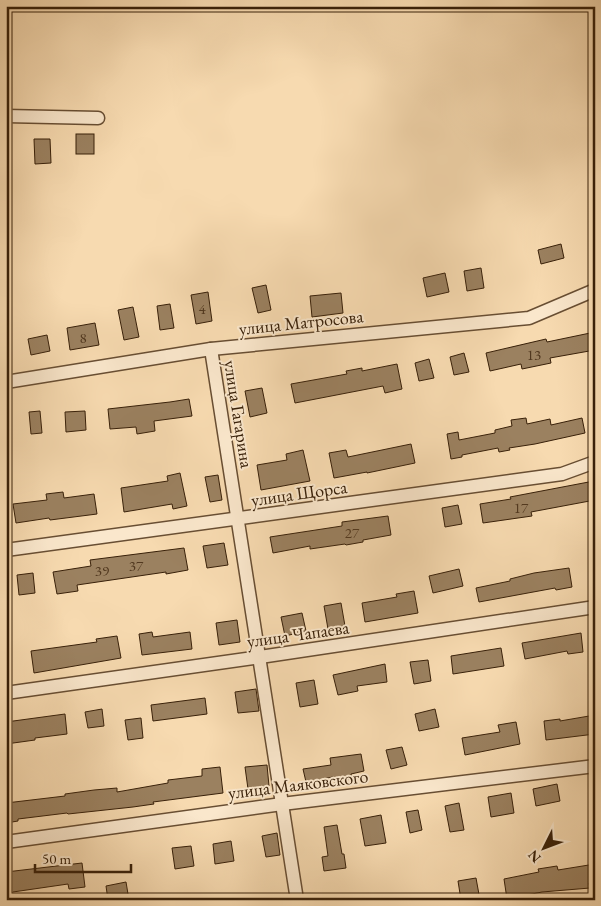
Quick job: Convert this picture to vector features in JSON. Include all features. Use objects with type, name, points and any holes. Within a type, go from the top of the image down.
[{"type":"street","points":[[6,116],[98,118]]},
{"type":"street","name":"улица Матросова","points":[[6,382],[211,349],[530,318],[595,290]]},
{"type":"street","name":"улица Гагарина","points":[[211,349],[297,900]]},
{"type":"street","name":"улица Щорса","points":[[6,550],[238,520],[562,474],[595,462]]},
{"type":"street","name":"улица Чапаева","points":[[6,693],[595,607]]},
{"type":"street","name":"улица Маяковского","points":[[6,842],[282,804],[595,766]]},
{"type":"building","points":[[76,134],[94,134],[94,154],[76,154]]},
{"type":"building","points":[[34,139],[50,139],[51,163],[35,164]]},
{"type":"building","points":[[561,244],[564,258],[541,264],[538,250]]},
{"type":"building","points":[[481,268],[484,288],[467,291],[464,271]]},
{"type":"building","points":[[445,273],[449,292],[427,297],[423,278]]},
{"type":"building","points":[[266,285],[271,310],[258,313],[252,288]]},
{"type":"building","points":[[208,292],[212,321],[196,324],[191,295]]},
{"type":"building","points":[[341,293],[343,313],[312,317],[310,296]]},
{"type":"building","points":[[170,304],[174,328],[160,330],[157,306]]},
{"type":"building","points":[[133,307],[139,337],[124,340],[118,310]]},
{"type":"building","points":[[95,323],[99,345],[70,350],[67,328]]},
{"type":"building","points":[[595,332],[595,350],[550,358],[551,363],[522,369],[521,364],[490,371],[486,353],[546,339],[547,342]]},
{"type":"building","points":[[47,335],[50,351],[31,355],[28,339]]},
{"type":"building","points":[[464,353],[469,372],[454,375],[450,357]]},
{"type":"building","points":[[429,359],[434,378],[419,381],[415,363]]},
{"type":"building","points":[[397,364],[402,389],[385,393],[383,386],[295,403],[291,384],[347,374],[346,371],[362,368],[362,371]]},
{"type":"building","points":[[262,388],[267,413],[250,417],[245,391]]},
{"type":"building","points":[[189,399],[192,416],[154,421],[155,431],[137,434],[136,427],[110,429],[108,409]]},
{"type":"building","points":[[40,411],[42,433],[31,434],[29,412]]},
{"type":"building","points":[[85,411],[86,430],[66,432],[65,412]]},
{"type":"building","points":[[526,418],[527,424],[550,419],[551,425],[582,418],[585,433],[509,448],[510,450],[499,452],[498,448],[451,459],[447,434],[458,432],[459,440],[495,433],[495,430],[512,426],[511,420]]},
{"type":"building","points":[[411,444],[415,463],[334,478],[329,453],[346,450],[348,457]]},
{"type":"building","points":[[303,450],[310,481],[261,490],[257,465],[287,460],[286,454]]},
{"type":"building","points":[[180,473],[187,506],[173,509],[172,504],[124,512],[121,488],[168,481],[167,476]]},
{"type":"building","points":[[218,475],[222,500],[210,502],[205,477]]},
{"type":"building","points":[[594,481],[595,500],[531,512],[532,516],[483,523],[480,504]]},
{"type":"building","points":[[63,492],[64,498],[94,494],[97,514],[16,523],[13,504],[47,500],[46,494]]},
{"type":"building","points":[[458,505],[462,524],[445,527],[442,508]]},
{"type":"building","points":[[388,516],[391,535],[346,545],[310,549],[310,546],[273,553],[270,537],[342,526],[342,522]]},
{"type":"building","points":[[224,543],[228,565],[207,568],[203,546]]},
{"type":"building","points":[[184,548],[188,570],[77,585],[78,591],[57,594],[53,572],[91,566],[90,560]]},
{"type":"building","points":[[569,568],[572,587],[556,590],[555,588],[479,602],[476,588],[510,581],[510,579],[534,573]]},
{"type":"building","points":[[459,569],[463,586],[433,593],[429,576]]},
{"type":"building","points":[[33,573],[35,593],[19,595],[17,575]]},
{"type":"building","points":[[414,591],[418,613],[365,622],[362,603],[397,597],[396,594]]},
{"type":"building","points":[[341,603],[345,626],[328,629],[324,606]]},
{"type":"building","points":[[302,613],[306,631],[285,636],[281,617]]},
{"type":"building","points":[[237,620],[240,642],[219,645],[216,623]]},
{"type":"building","points":[[152,632],[153,637],[190,632],[192,649],[142,655],[139,634]]},
{"type":"building","points":[[581,633],[583,652],[568,654],[567,651],[525,659],[522,643]]},
{"type":"building","points":[[117,636],[121,658],[34,673],[31,651],[97,642],[96,639]]},
{"type":"building","points":[[501,648],[504,666],[453,674],[451,656]]},
{"type":"building","points":[[428,660],[431,681],[414,684],[410,662]]},
{"type":"building","points":[[385,664],[387,682],[357,686],[358,691],[338,695],[333,675]]},
{"type":"building","points":[[314,680],[318,704],[300,707],[296,683]]},
{"type":"building","points":[[256,689],[259,711],[238,713],[235,692]]},
{"type":"building","points":[[205,698],[207,714],[153,721],[151,705]]},
{"type":"building","points":[[102,709],[104,726],[88,728],[85,712]]},
{"type":"building","points":[[435,709],[439,727],[419,731],[415,714]]},
{"type":"building","points":[[65,714],[67,734],[6,744],[6,722]]},
{"type":"building","points":[[595,715],[595,734],[546,740],[544,721],[560,719],[560,721]]},
{"type":"building","points":[[141,718],[143,738],[128,740],[125,720]]},
{"type":"building","points":[[516,722],[520,744],[465,755],[462,738],[500,732],[498,725]]},
{"type":"building","points":[[402,747],[407,765],[391,769],[386,750]]},
{"type":"building","points":[[361,754],[364,771],[351,774],[352,779],[334,782],[333,777],[306,782],[303,769],[331,765],[330,758]]},
{"type":"building","points":[[267,765],[269,786],[248,789],[245,767]]},
{"type":"building","points":[[220,767],[223,793],[153,802],[154,804],[133,807],[18,819],[18,821],[6,823],[6,803],[65,796],[65,794],[94,790],[117,788],[117,792],[168,783],[168,780],[202,776],[202,769]]},
{"type":"building","points":[[557,784],[560,801],[536,806],[533,789]]},
{"type":"building","points":[[511,793],[514,813],[491,817],[488,797]]},
{"type":"building","points":[[459,803],[464,830],[450,832],[445,806]]},
{"type":"building","points":[[418,810],[422,830],[410,833],[406,812]]},
{"type":"building","points":[[381,815],[386,843],[365,846],[360,819]]},
{"type":"building","points":[[337,825],[346,868],[324,871],[322,857],[328,856],[324,827]]},
{"type":"building","points":[[277,833],[280,855],[266,857],[262,836]]},
{"type":"building","points":[[231,841],[234,861],[215,864],[213,844]]},
{"type":"building","points":[[191,846],[194,866],[175,869],[172,848]]},
{"type":"building","points":[[82,863],[85,887],[69,889],[68,884],[6,893],[6,872]]},
{"type":"building","points":[[595,864],[595,882],[589,883],[590,888],[542,892],[507,899],[504,879],[539,872],[538,869],[557,866],[558,870]]},
{"type":"building","points":[[476,878],[480,900],[461,900],[458,881]]},
{"type":"building","points":[[126,882],[129,900],[108,900],[106,886]]}]
